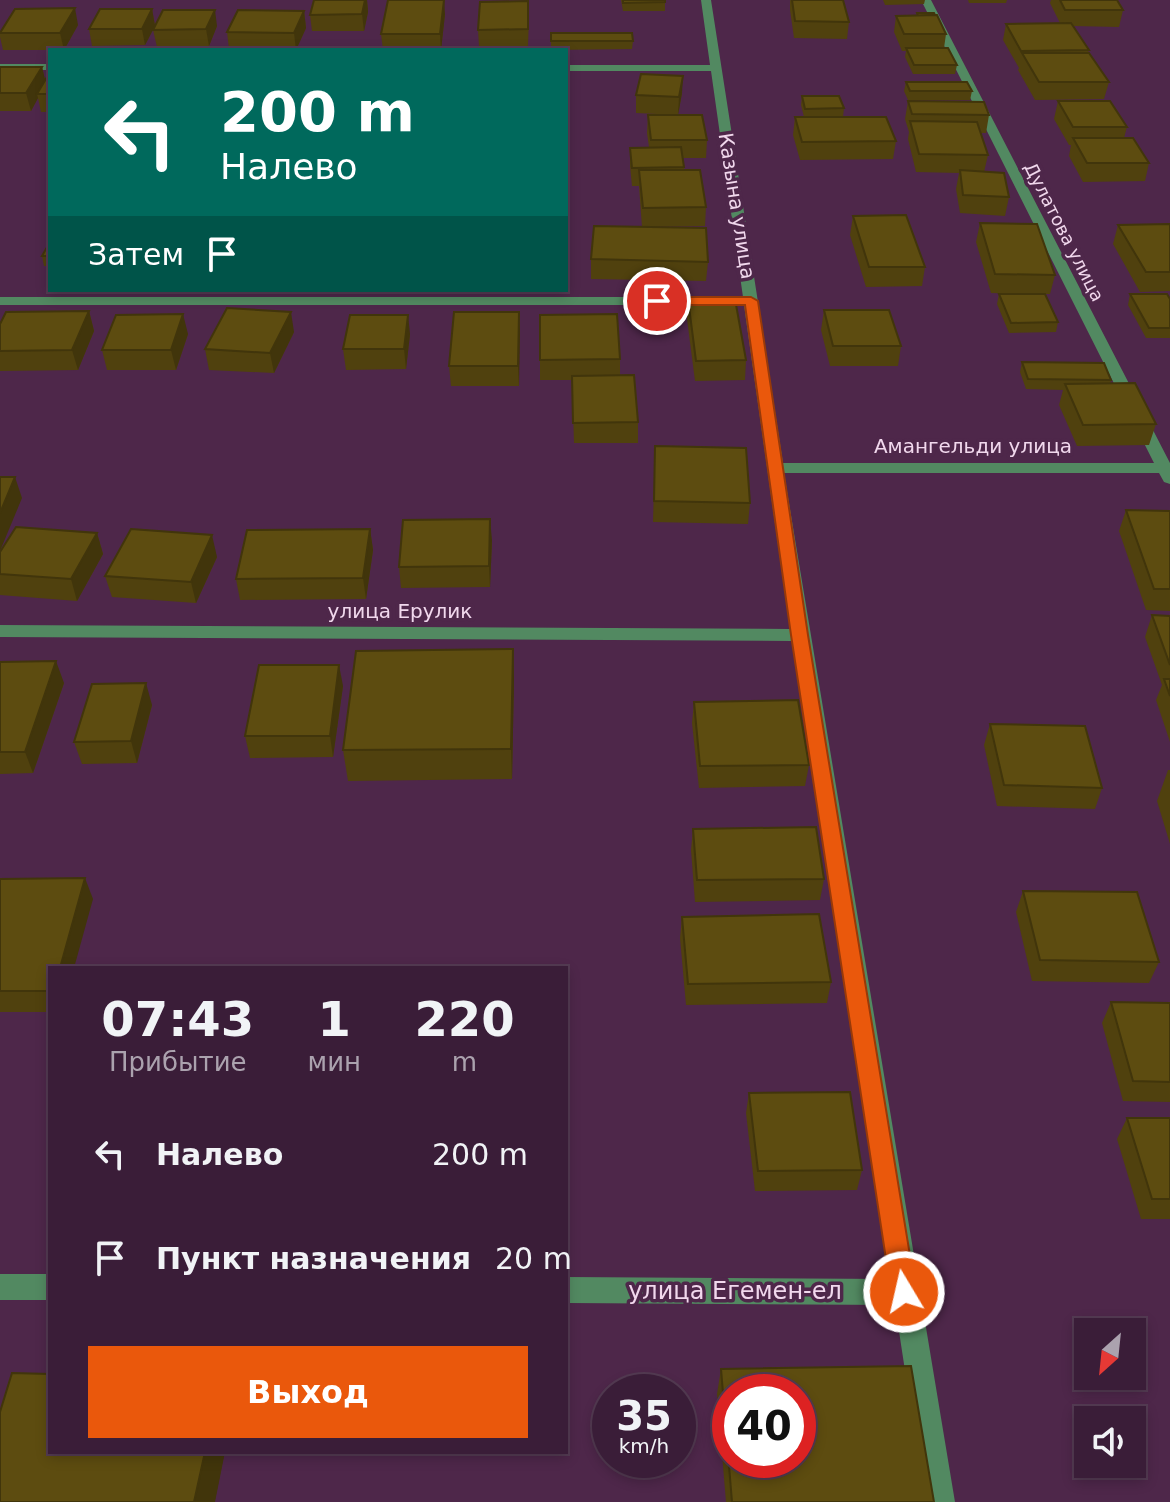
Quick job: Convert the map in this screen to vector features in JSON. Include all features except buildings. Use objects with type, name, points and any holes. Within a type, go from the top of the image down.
[{"type":"street","name":"Казына улица","points":[[706,0],[800,635],[940,1502]]},
{"type":"street","name":"Дулатова улица","points":[[926,0],[1168,472]]},
{"type":"street","points":[[0,67],[48,67]]},
{"type":"street","points":[[568,68],[715,68]]},
{"type":"street","points":[[0,301],[751,301]]},
{"type":"street","name":"Амангельди улица","points":[[775,468],[1168,472]]},
{"type":"street","name":"улица Ерулик","points":[[0,631],[800,635]]},
{"type":"street","points":[[0,1287],[48,1287]]},
{"type":"street","name":"улица Егемен-ел","points":[[568,1290],[904,1292]]},
{"type":"route","points":[[657,301],[751,301],[800,635],[904,1292]]}]
